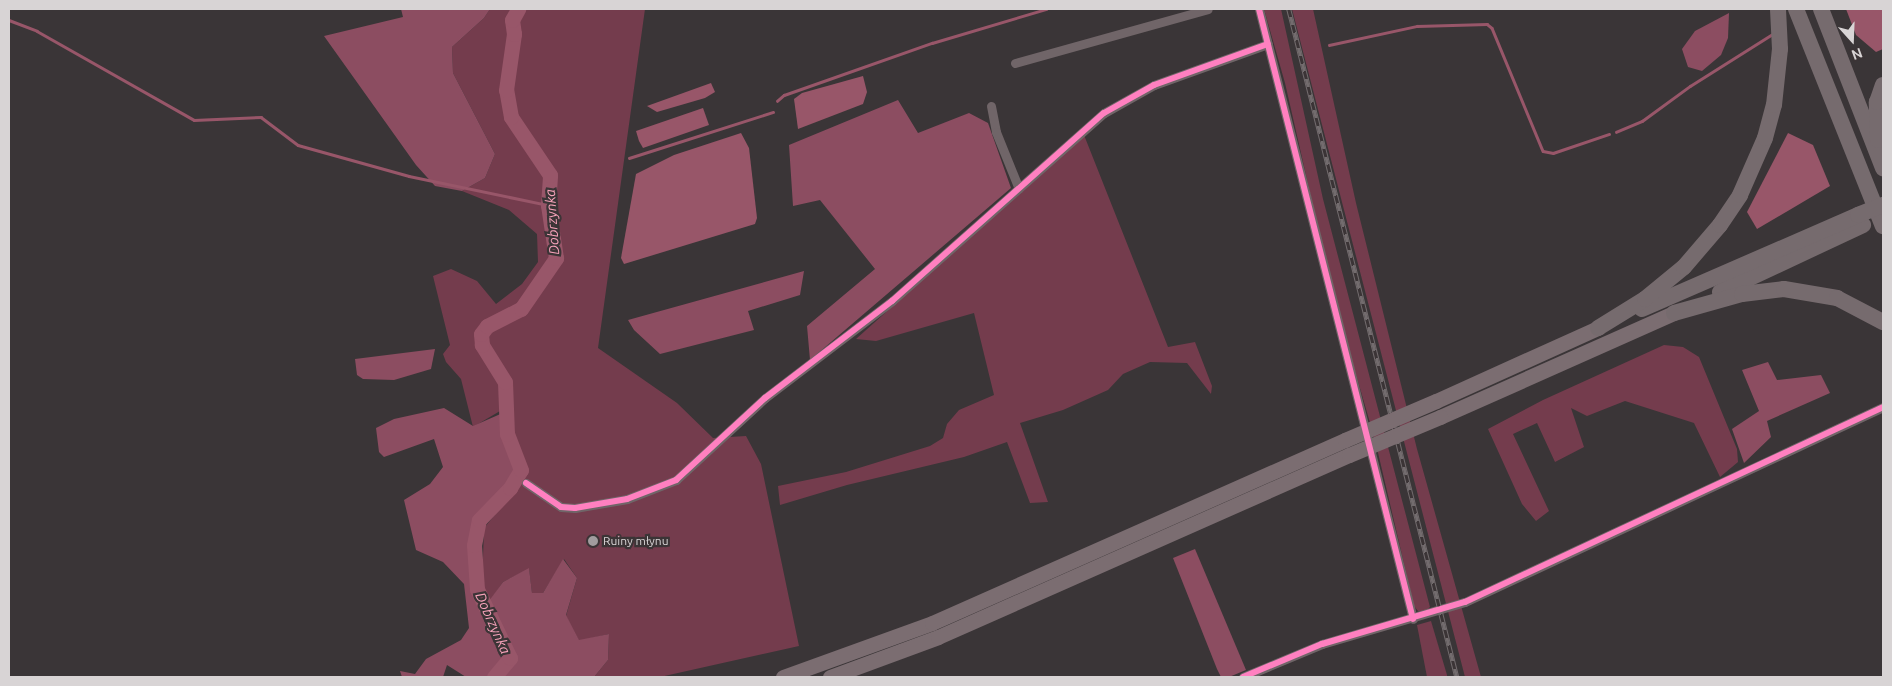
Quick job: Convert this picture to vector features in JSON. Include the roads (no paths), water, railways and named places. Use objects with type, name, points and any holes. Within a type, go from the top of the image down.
[{"type":"highway","points":[[1598,328],[1645,299],[1684,267],[1720,225],[1740,195],[1765,138],[1774,105],[1779,68],[1778,9]]},
{"type":"highway","points":[[1796,9],[1883,226]]},
{"type":"highway","points":[[1821,9],[1883,166]]},
{"type":"highway","points":[[1883,85],[1877,102],[1876,124],[1883,166]]},
{"type":"highway","points":[[1674,313],[1861,220],[1883,204]]},
{"type":"highway","points":[[1598,328],[1861,220],[1883,216]]},
{"type":"highway","points":[[1674,313],[1742,294],[1784,289],[1837,298],[1883,322]]},
{"type":"main road","points":[[830,677],[938,637],[1674,313]]},
{"type":"main road","points":[[783,677],[932,623],[1598,328]]},
{"type":"street","points":[[1015,62],[1208,9]]},
{"type":"street","points":[[1259,9],[1413,619]]},
{"type":"street","points":[[526,483],[561,506],[575,508],[627,499],[676,480],[765,398],[892,301],[1019,189],[1088,125],[1132,95],[1197,67],[1268,44]]},
{"type":"street","points":[[991,106],[999,140],[1019,189]]},
{"type":"street","points":[[1243,677],[1322,644],[1413,619],[1465,602],[1883,407]]},
{"type":"waterway","name":"Dobrzynka","points":[[494,677],[510,658],[477,589],[474,545],[479,520],[510,488],[521,470],[507,434],[505,382],[482,345],[481,334],[487,326],[521,309],[556,258],[548,205],[550,175],[511,117],[506,90],[514,34],[512,20],[518,9]]},
{"type":"waterway","points":[[777,101],[784,95],[932,43],[1046,9]]},
{"type":"waterway","points":[[9,20],[37,31],[194,120],[261,117],[298,145],[409,176],[548,205]]},
{"type":"waterway","points":[[1329,45],[1417,26],[1487,24],[1492,28],[1543,151],[1553,153],[1609,134]]},
{"type":"waterway","points":[[1616,132],[1642,121],[1690,86],[1771,35]]},
{"type":"waterway","points":[[629,158],[773,112]]},
{"type":"railway","points":[[1289,9],[1457,677]]},
{"type":"place","name":"Ruiny młynu","points":[[593,541]]}]
